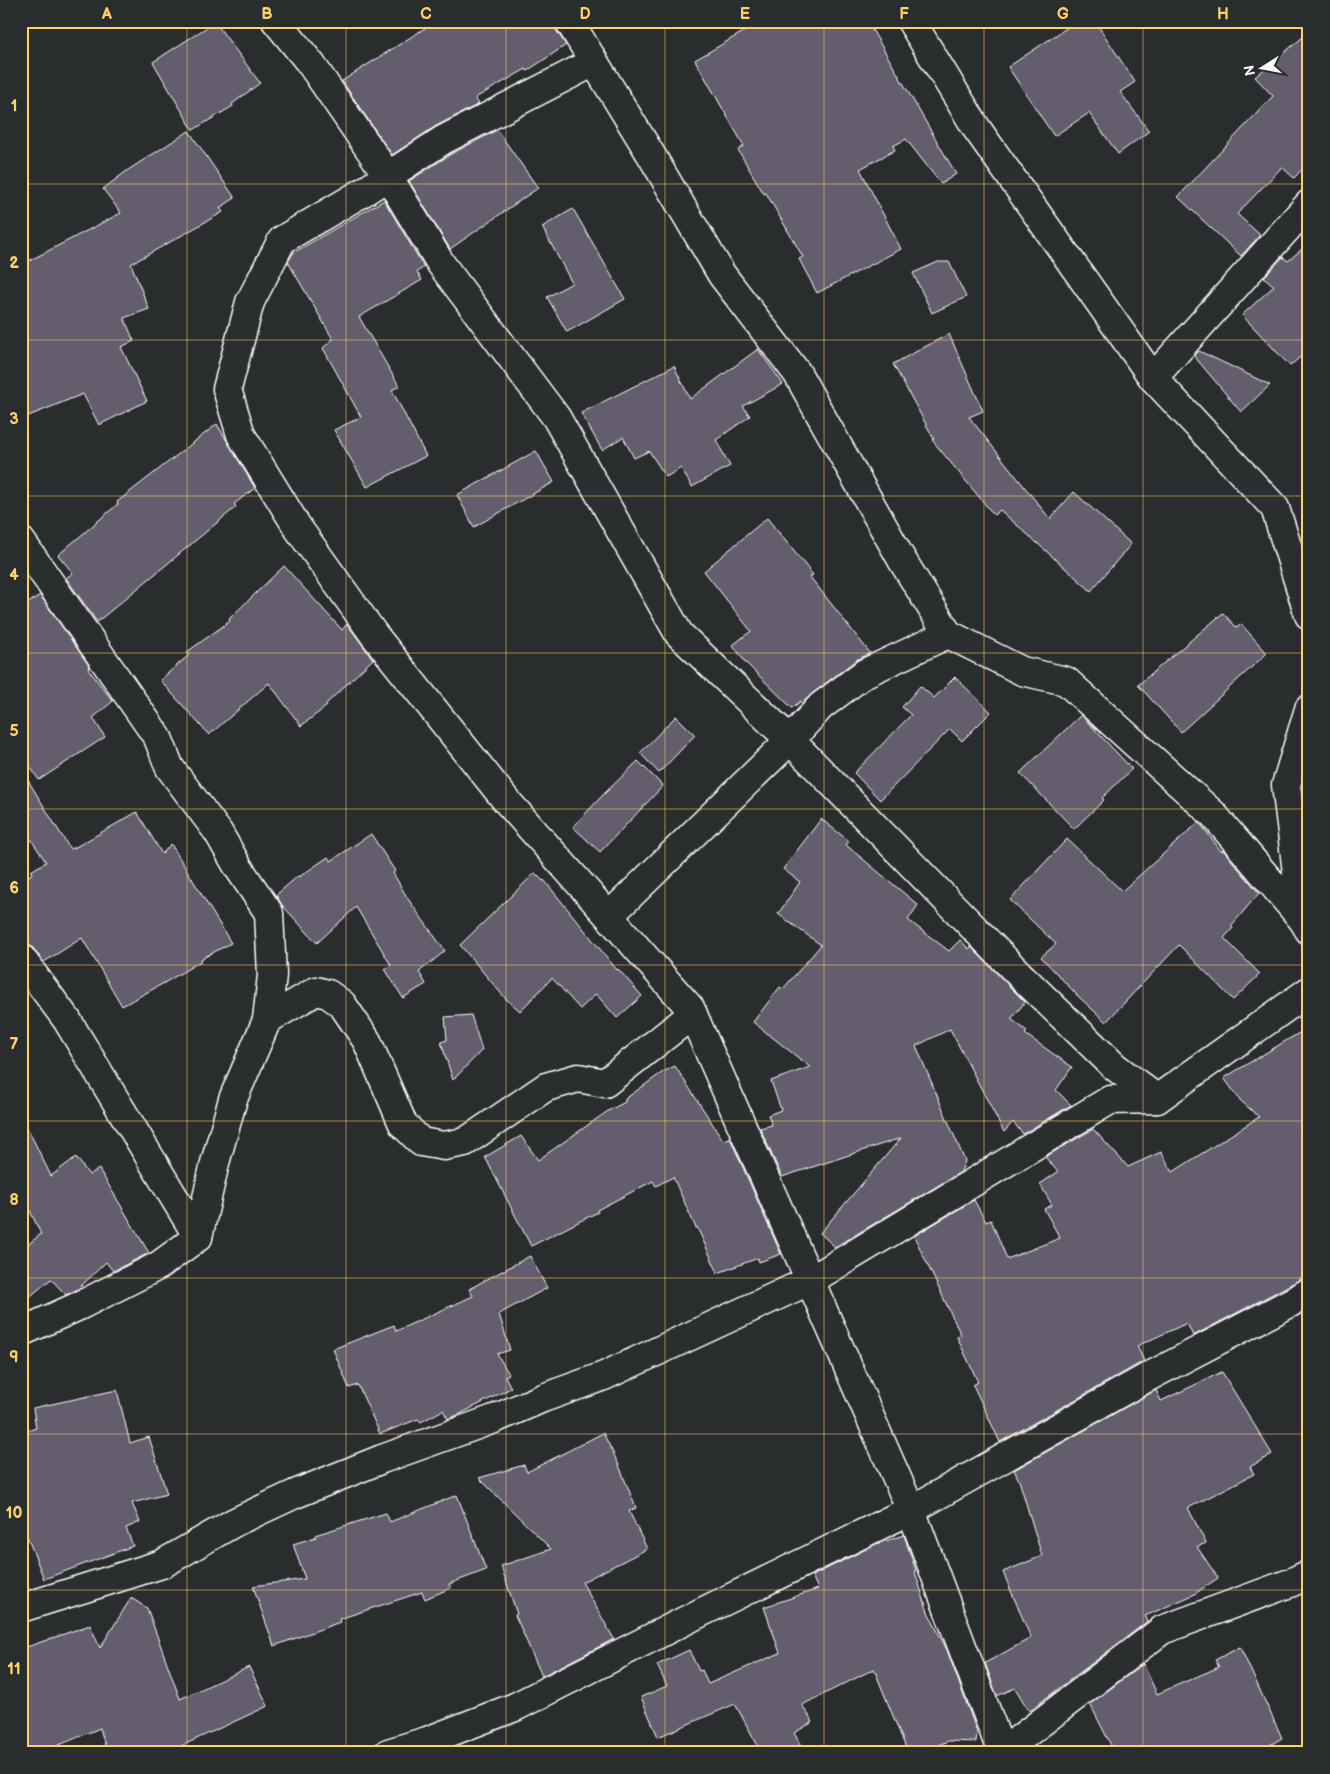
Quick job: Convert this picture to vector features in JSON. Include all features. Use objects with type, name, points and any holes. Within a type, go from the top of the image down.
[{"type":"street","points":[[276,21],[311,64],[388,176],[441,264],[556,417],[678,634],[790,740],[1020,975],[1114,1066],[1157,1099]]},
{"type":"street","points":[[569,21],[650,153],[722,276],[797,373],[902,560],[948,634],[1022,671],[1066,681],[1212,814],[1306,925]]},
{"type":"street","points":[[912,21],[977,129],[1153,378],[1275,508],[1309,615]]},
{"type":"street","points":[[594,62],[443,140],[388,176],[282,240],[250,302],[227,389],[241,435],[298,528],[375,636],[505,799],[610,915],[690,1008],[911,1510],[1002,1753],[1162,1630],[1290,1583],[1309,1574]]},
{"type":"street","points":[[1153,378],[1309,204]]},
{"type":"street","points":[[21,541],[158,738],[170,768],[218,832],[238,867],[269,913],[272,975],[267,1020],[233,1099],[215,1163],[198,1237],[158,1266],[81,1306],[21,1332]]},
{"type":"street","points":[[610,915],[790,740],[821,706],[865,673],[948,634]]},
{"type":"street","points":[[1306,925],[1286,785],[1309,709]]},
{"type":"street","points":[[21,958],[67,1020],[198,1237]]},
{"type":"street","points":[[267,1020],[316,991],[328,994],[342,1004],[367,1041],[403,1124],[421,1142],[444,1146],[465,1142],[546,1087],[578,1078],[604,1084],[693,1014]]},
{"type":"street","points":[[21,1608],[162,1564],[235,1522],[295,1494],[382,1459],[494,1419],[543,1398],[604,1376],[810,1280],[1110,1100],[1157,1099],[1309,991]]},
{"type":"street","points":[[388,1753],[427,1741],[515,1707],[702,1612],[911,1510],[1148,1377],[1309,1292]]},
{"type":"building","points":[[436,21],[550,21],[566,45],[527,71],[526,69],[475,98],[479,104],[436,126],[392,155],[342,81]]},
{"type":"building","points":[[762,21],[867,21],[956,174],[941,184],[906,139],[893,146],[895,150],[860,169],[901,249],[817,293],[799,259],[803,257],[766,193],[764,194],[738,150],[744,146],[695,60]]},
{"type":"building","points":[[1077,21],[1095,21],[1135,82],[1120,92],[1149,131],[1118,154],[1089,113],[1054,136],[1008,67]]},
{"type":"building","points":[[215,22],[260,83],[232,104],[233,106],[193,130],[153,62]]},
{"type":"building","points":[[1309,32],[1309,162],[1294,178],[1282,167],[1237,214],[1260,235],[1241,256],[1178,197],[1273,96],[1255,77]]},
{"type":"building","points":[[497,130],[538,188],[450,249],[409,181],[451,154]]},
{"type":"building","points":[[189,131],[235,198],[220,208],[223,212],[131,264],[149,309],[124,318],[134,341],[121,347],[147,401],[99,425],[83,394],[21,419],[21,265],[121,213],[103,189],[128,170]]},
{"type":"building","points":[[384,200],[424,267],[417,272],[422,280],[359,317],[399,386],[392,390],[426,456],[367,487],[334,430],[361,417],[323,348],[333,339],[288,262],[293,253]]},
{"type":"building","points":[[573,209],[625,299],[567,332],[547,297],[572,283],[542,227]]},
{"type":"building","points":[[1309,243],[1309,349],[1290,366],[1242,315],[1274,286],[1264,277],[1283,257],[1288,261]]},
{"type":"building","points":[[938,262],[949,262],[966,297],[932,313],[913,273]]},
{"type":"building","points":[[949,334],[983,411],[969,417],[1050,519],[1074,492],[1131,544],[1091,591],[1000,510],[994,515],[932,440],[934,439],[893,364]]},
{"type":"building","points":[[758,349],[783,384],[743,406],[750,416],[716,440],[730,466],[692,487],[681,468],[666,477],[649,451],[634,458],[623,437],[602,450],[581,413],[674,366],[690,399]]},
{"type":"building","points":[[1199,351],[1270,385],[1241,412],[1194,356]]},
{"type":"building","points":[[217,424],[255,488],[234,504],[236,507],[97,622],[66,578],[73,573],[58,555],[118,504],[117,502]]},
{"type":"building","points":[[536,451],[554,482],[474,527],[457,495]]},
{"type":"building","points":[[767,518],[813,575],[810,577],[870,653],[856,660],[802,703],[801,701],[792,708],[745,662],[733,645],[751,631],[704,571]]},
{"type":"building","points":[[284,566],[342,630],[347,624],[373,659],[326,704],[327,706],[301,726],[269,683],[209,735],[160,680],[189,655],[187,652],[230,621],[229,619]]},
{"type":"building","points":[[40,595],[90,667],[88,669],[113,701],[93,718],[105,737],[39,780],[21,753],[21,608]]},
{"type":"building","points":[[1223,613],[1237,628],[1241,624],[1267,653],[1181,732],[1138,685]]},
{"type":"building","points":[[955,677],[991,712],[962,741],[950,729],[880,800],[854,773],[911,715],[902,707],[920,686],[934,698]]},
{"type":"building","points":[[1081,715],[1132,769],[1074,829],[1020,773]]},
{"type":"building","points":[[676,716],[695,735],[659,773],[640,753]]},
{"type":"building","points":[[638,761],[663,786],[600,852],[573,827]]},
{"type":"building","points":[[21,769],[70,849],[137,812],[162,854],[171,844],[231,943],[122,1006],[82,938],[44,962],[33,948],[28,944],[21,943],[21,880],[32,874],[31,871],[46,862],[21,824]]},
{"type":"building","points":[[821,819],[849,841],[846,845],[918,905],[908,920],[949,951],[960,940],[969,949],[971,947],[1025,1002],[1011,1019],[1027,1031],[1025,1034],[1072,1067],[1056,1090],[1071,1105],[1023,1134],[1013,1122],[1004,1132],[950,1029],[916,1046],[965,1161],[961,1172],[835,1247],[820,1233],[901,1138],[782,1177],[760,1128],[772,1125],[768,1115],[781,1110],[771,1081],[810,1067],[753,1022],[780,987],[783,989],[821,945],[778,914],[800,882],[783,869]]},
{"type":"building","points":[[1199,822],[1221,851],[1223,850],[1259,893],[1231,926],[1233,928],[1224,938],[1260,974],[1233,1000],[1179,945],[1106,1022],[1041,957],[1056,944],[1010,900],[1067,839],[1122,891]]},
{"type":"building","points":[[371,834],[395,871],[393,873],[408,899],[445,951],[419,972],[426,984],[403,998],[385,969],[391,965],[356,907],[317,943],[282,905],[276,895],[298,876],[328,857],[331,861]]},
{"type":"building","points":[[535,873],[544,880],[617,970],[642,996],[617,1018],[596,994],[580,1009],[552,978],[520,1011],[505,998],[460,945]]},
{"type":"building","points":[[471,1015],[482,1050],[453,1080],[441,1042],[447,1040],[445,1017]]},
{"type":"building","points":[[1309,1027],[1309,1270],[1297,1281],[1193,1336],[1187,1323],[1137,1346],[1144,1361],[1000,1442],[973,1385],[978,1382],[957,1337],[961,1335],[914,1236],[974,1200],[986,1222],[991,1220],[1007,1259],[1060,1238],[1044,1209],[1052,1205],[1040,1184],[1058,1172],[1045,1157],[1093,1129],[1128,1167],[1161,1152],[1173,1172],[1259,1117],[1240,1100],[1224,1078]]},
{"type":"building","points":[[675,1066],[723,1140],[730,1138],[781,1254],[759,1262],[758,1258],[718,1273],[673,1177],[656,1186],[653,1181],[531,1246],[485,1157],[521,1136],[538,1160],[608,1111],[625,1102],[625,1099],[663,1072]]},
{"type":"building","points":[[21,1115],[51,1176],[76,1157],[89,1175],[99,1169],[149,1253],[113,1271],[106,1262],[78,1289],[66,1295],[51,1279],[21,1304],[21,1250],[41,1234],[21,1192]]},
{"type":"building","points":[[530,1256],[547,1288],[499,1314],[510,1350],[497,1354],[509,1374],[505,1376],[511,1388],[448,1419],[443,1410],[421,1422],[418,1419],[380,1434],[358,1385],[349,1388],[333,1349],[394,1325],[396,1331],[473,1296],[469,1289]]},
{"type":"building","points":[[1222,1372],[1272,1454],[1250,1467],[1254,1474],[1188,1508],[1206,1543],[1197,1547],[1218,1578],[1193,1595],[1145,1616],[1148,1621],[1029,1711],[1015,1688],[997,1696],[985,1663],[1031,1638],[1003,1572],[1042,1556],[1019,1480],[1014,1470],[1156,1390],[1161,1401]]},
{"type":"building","points":[[117,1390],[130,1443],[149,1437],[167,1494],[132,1503],[140,1522],[126,1528],[133,1546],[44,1579],[21,1521],[21,1433],[36,1428],[33,1408]]},
{"type":"building","points":[[603,1433],[618,1463],[636,1508],[629,1511],[647,1549],[582,1582],[614,1639],[542,1676],[515,1615],[517,1614],[501,1566],[551,1549],[479,1478],[524,1465],[527,1472]]},
{"type":"building","points":[[457,1495],[486,1570],[449,1584],[451,1588],[425,1599],[422,1592],[339,1619],[340,1622],[274,1646],[253,1586],[305,1579],[293,1544],[316,1537],[315,1535],[386,1513],[390,1522]]},
{"type":"building","points":[[904,1535],[928,1612],[947,1650],[977,1732],[976,1742],[948,1741],[919,1753],[908,1753],[874,1669],[802,1705],[813,1722],[794,1733],[805,1753],[762,1753],[735,1704],[658,1737],[641,1697],[667,1686],[657,1665],[689,1650],[699,1671],[702,1670],[708,1684],[780,1653],[764,1607],[818,1589],[812,1576],[876,1544]]},
{"type":"building","points":[[131,1598],[147,1608],[180,1699],[249,1667],[268,1706],[166,1753],[107,1753],[100,1728],[40,1753],[29,1753],[21,1732],[21,1649],[90,1625],[100,1648]]},
{"type":"building","points":[[1240,1647],[1282,1738],[1256,1753],[1115,1753],[1090,1704],[1143,1664],[1157,1694],[1219,1667],[1215,1660]]}]
